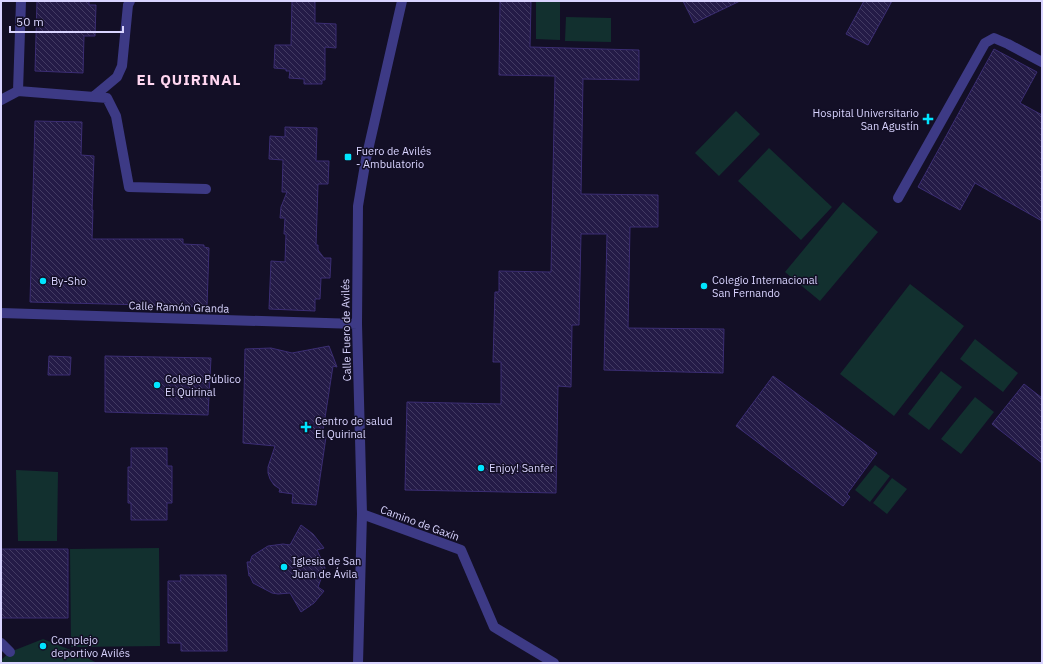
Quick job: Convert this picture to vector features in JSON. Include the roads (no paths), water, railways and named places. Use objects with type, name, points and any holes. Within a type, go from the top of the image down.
[{"type":"street","points":[[18,91],[21,1]]},
{"type":"street","points":[[93,97],[117,77],[122,66],[128,5],[130,1]]},
{"type":"street","name":"Calle Fuero de Avilés","points":[[358,663],[362,514],[357,324],[358,206],[366,159],[402,1]]},
{"type":"street","points":[[898,198],[985,42],[994,38],[1042,62]]},
{"type":"street","points":[[1,100],[18,91],[107,98],[116,116],[129,187],[206,189]]},
{"type":"street","name":"Calle Ramón Granda","points":[[1,313],[357,324]]},
{"type":"street","name":"Camino de Gaxín","points":[[362,514],[461,550],[494,627],[554,663]]},
{"type":"street","points":[[1,643],[10,652]]},
{"type":"place","name":"Hospital Universitario San Agustín","points":[[928,119]]},
{"type":"place","name":"Fuero de Avilés - Ambulatorio","points":[[348,157]]},
{"type":"place","name":"By-Sho","points":[[43,281]]},
{"type":"place","name":"Colegio Internacional San Fernando","points":[[704,286]]},
{"type":"place","name":"Colegio Público El Quirinal","points":[[157,385]]},
{"type":"place","name":"Centro de salud El Quirinal","points":[[306,427]]},
{"type":"place","name":"Enjoy! Sanfer","points":[[481,468]]},
{"type":"place","name":"Iglesia de San Juan de Ávila","points":[[284,567]]},
{"type":"place","name":"Complejo deportivo Avilés","points":[[43,646]]},
{"type":"district","name":"EL QUIRINAL","points":[[189,80]]}]
